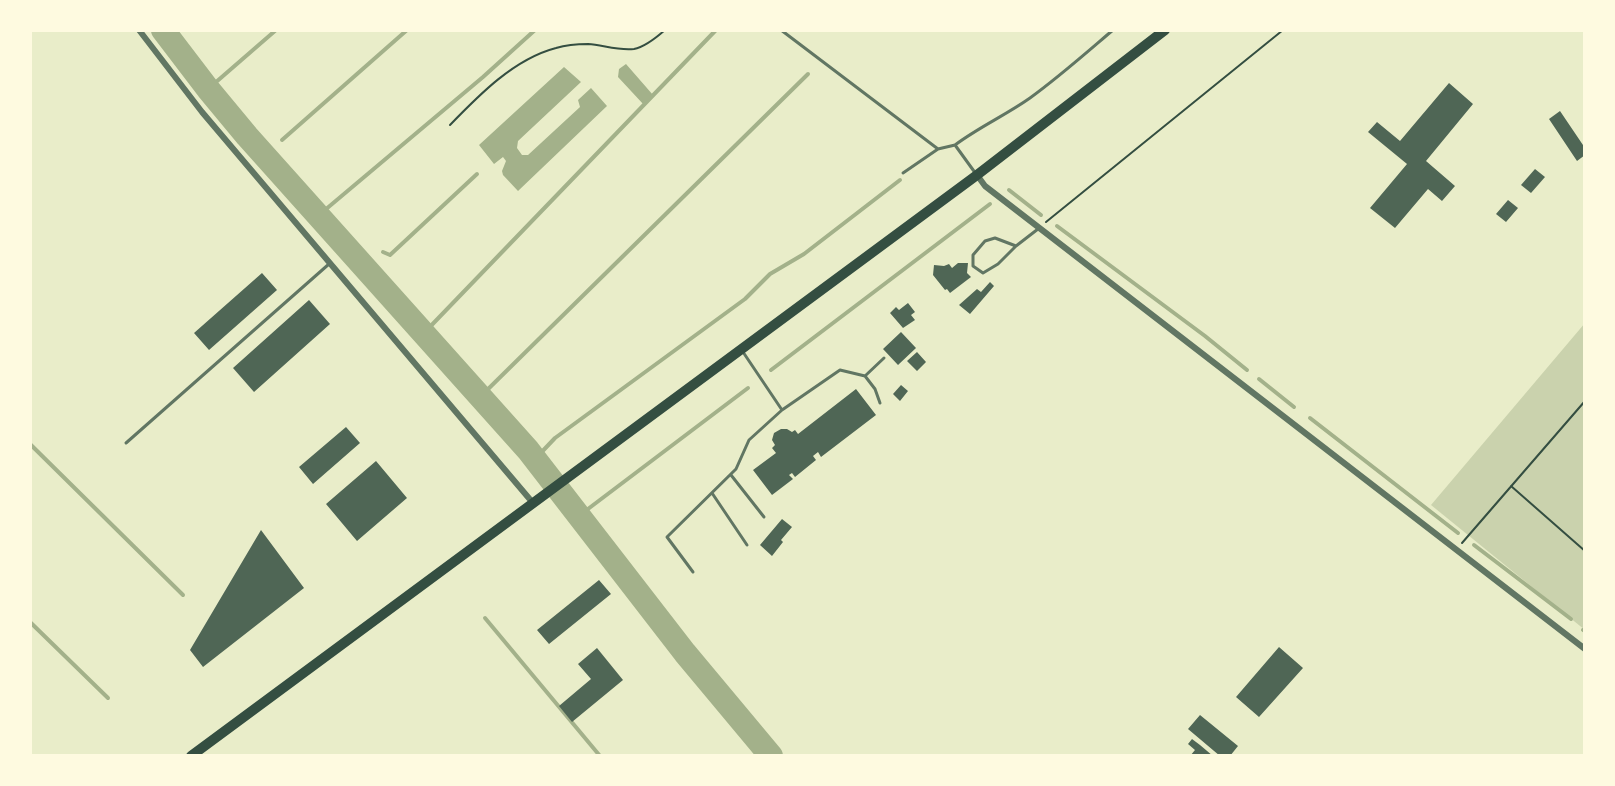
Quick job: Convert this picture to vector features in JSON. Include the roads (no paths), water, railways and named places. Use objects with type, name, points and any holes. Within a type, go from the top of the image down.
[{"type":"main road","points":[[191,756],[977,175],[1165,30]]},
{"type":"street","points":[[139,30],[202,112],[533,503]]},
{"type":"street","points":[[977,175],[985,186],[1585,649]]},
{"type":"lane","points":[[781,30],[938,149]]},
{"type":"lane","points":[[903,173],[938,149],[955,145],[975,130],[1010,112],[1113,30]]},
{"type":"lane","points":[[955,145],[977,175]]},
{"type":"lane","points":[[1016,246],[995,238],[986,241],[973,255],[973,266],[983,273],[998,264],[1039,228]]},
{"type":"lane","points":[[126,443],[331,263]]},
{"type":"lane","points":[[741,349],[783,410]]},
{"type":"lane","points":[[865,376],[884,358]]},
{"type":"lane","points":[[693,572],[667,537],[736,469],[749,440],[783,410],[840,370],[865,376],[875,389],[880,403]]},
{"type":"lane","points":[[730,475],[764,517]]},
{"type":"lane","points":[[712,493],[747,545]]},
{"type":"waterway","points":[[163,30],[247,136],[528,450],[685,653],[771,756]]},
{"type":"waterway","points":[[208,89],[276,30]]},
{"type":"waterway","points":[[282,140],[407,30]]},
{"type":"waterway","points":[[319,215],[483,77],[535,30]]},
{"type":"waterway","points":[[424,333],[716,30]]},
{"type":"waterway","points":[[480,397],[808,74]]},
{"type":"waterway","points":[[383,252],[390,255],[477,174]]},
{"type":"waterway","points":[[536,458],[555,438],[745,299],[770,274],[804,254],[900,180]]},
{"type":"waterway","points":[[1009,190],[1041,215]]},
{"type":"waterway","points":[[771,370],[990,204]]},
{"type":"waterway","points":[[1057,226],[1247,370]]},
{"type":"waterway","points":[[1259,379],[1294,407]]},
{"type":"waterway","points":[[580,515],[748,388]]},
{"type":"waterway","points":[[1310,418],[1458,533]]},
{"type":"waterway","points":[[30,444],[183,595]]},
{"type":"waterway","points":[[1474,545],[1571,619]]},
{"type":"waterway","points":[[485,618],[600,756]]},
{"type":"waterway","points":[[30,622],[108,698]]}]
